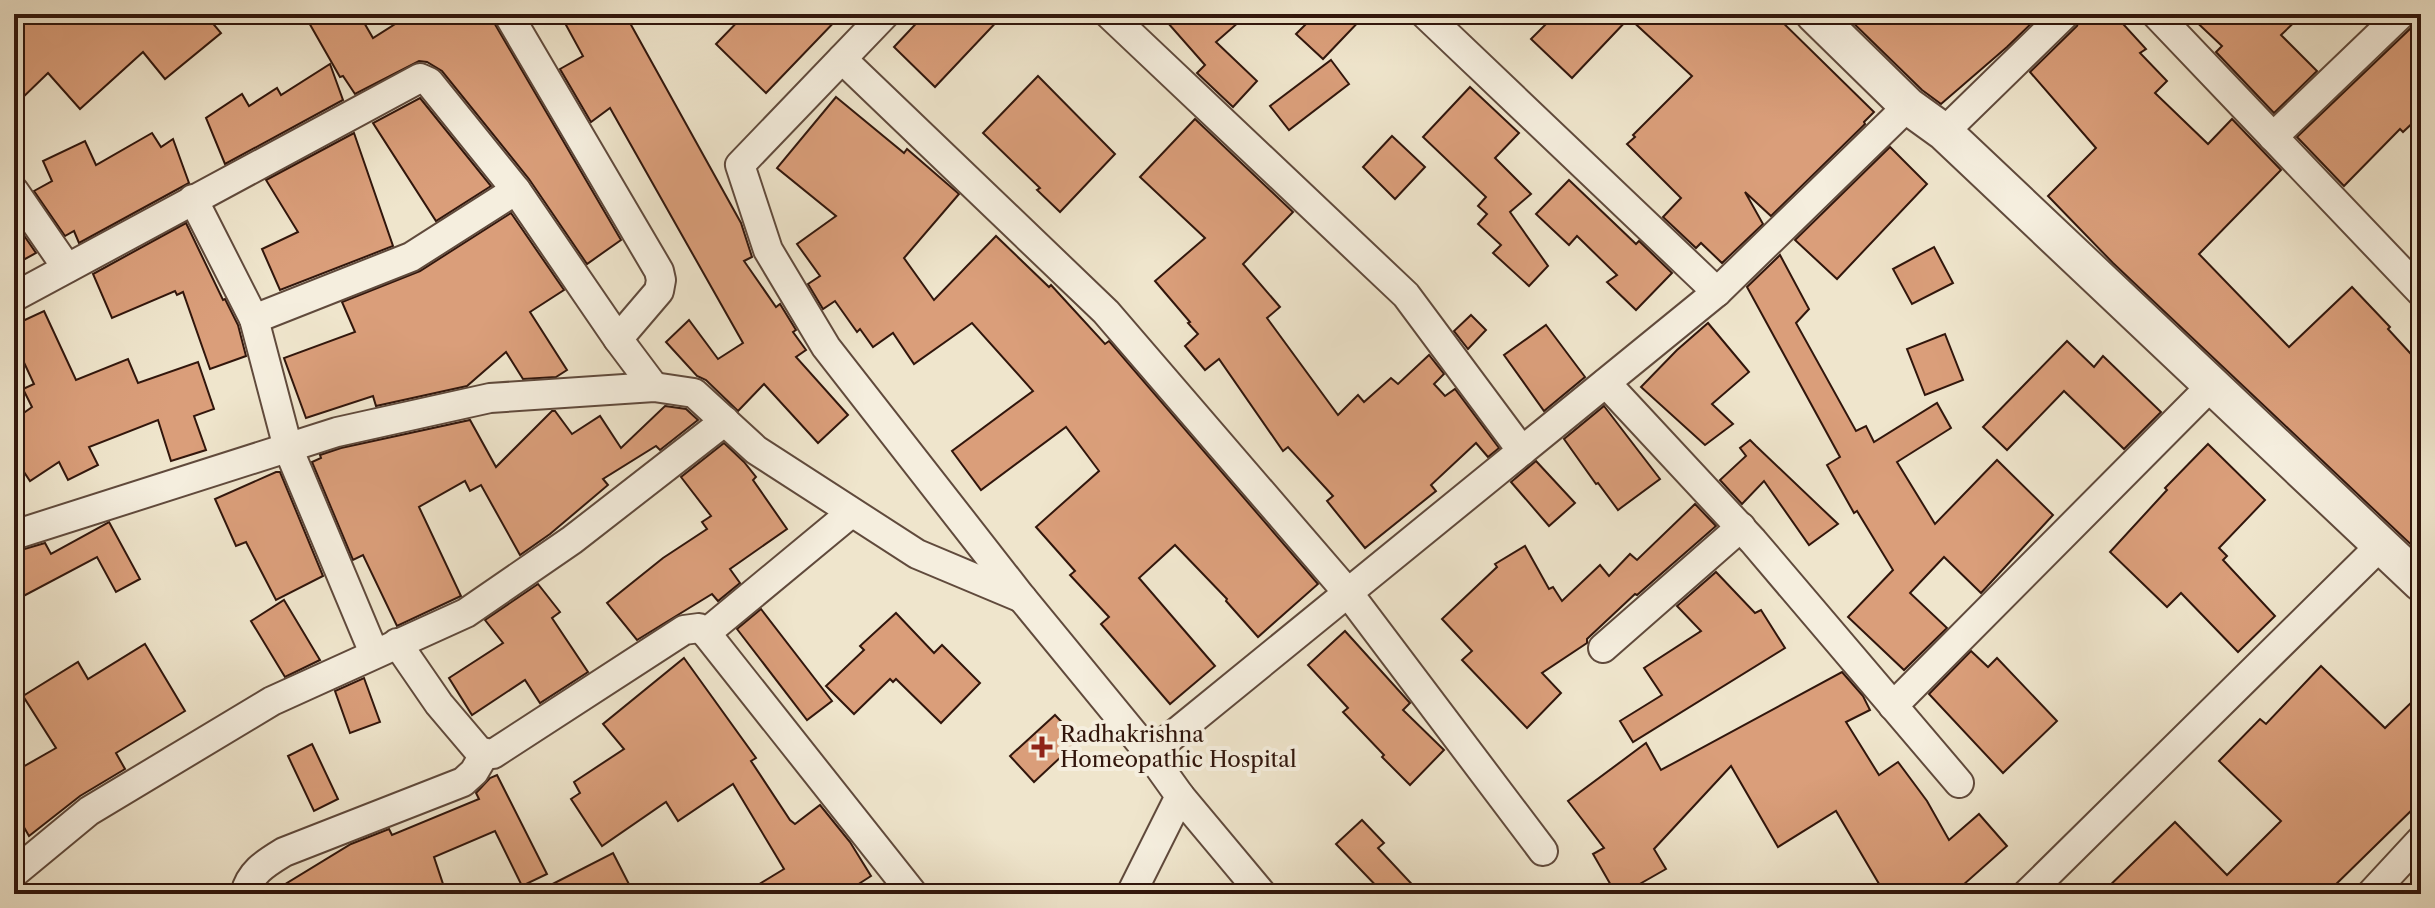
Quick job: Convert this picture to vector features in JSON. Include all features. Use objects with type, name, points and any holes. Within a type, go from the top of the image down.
[{"type":"street","points":[[508,14],[659,271],[659,291],[618,339]]},
{"type":"street","points":[[885,14],[740,165],[768,250],[826,347],[1022,598],[1262,894]]},
{"type":"street","points":[[1109,14],[1406,295],[1522,451]]},
{"type":"street","points":[[1425,14],[1717,292]]},
{"type":"street","points":[[1814,14],[1908,106],[1944,132],[2421,583]]},
{"type":"street","points":[[1944,132],[2065,14]]},
{"type":"street","points":[[2156,14],[2421,292]]},
{"type":"street","points":[[2273,137],[2401,14]]},
{"type":"street","points":[[842,59],[1106,312],[1349,594],[1543,851]]},
{"type":"street","points":[[14,297],[420,78],[429,82],[516,190],[654,387]]},
{"type":"street","points":[[1150,754],[1717,292],[1908,106]]},
{"type":"street","points":[[254,319],[411,257],[516,190]]},
{"type":"street","points":[[14,191],[67,268]]},
{"type":"street","points":[[193,199],[254,319],[288,448],[386,648],[478,750],[485,753],[499,751],[684,630],[699,628],[913,894]]},
{"type":"street","points":[[1606,383],[1741,527],[1959,783]]},
{"type":"street","points":[[1893,706],[2212,385]]},
{"type":"street","points":[[14,535],[337,432],[490,398],[654,387],[694,393],[756,450],[851,513],[917,554],[1022,598]]},
{"type":"street","points":[[14,873],[89,811],[272,701],[466,613],[572,540],[725,421]]},
{"type":"street","points":[[706,633],[851,513]]},
{"type":"street","points":[[1603,648],[1741,527]]},
{"type":"street","points":[[2040,890],[2381,545]]},
{"type":"street","points":[[245,894],[247,883],[262,866],[284,852],[463,782],[474,772],[485,753]]},
{"type":"street","points":[[1131,894],[1180,796]]},
{"type":"street","points":[[2371,894],[2421,840]]},
{"type":"building","points":[[14,14],[205,14],[221,33],[165,79],[143,52],[80,109],[48,73],[14,106]]},
{"type":"building","points":[[304,14],[359,14],[373,38],[411,14],[489,14],[621,240],[587,264],[529,179],[442,71],[419,61],[355,94],[343,76],[340,77]]},
{"type":"building","points":[[560,14],[625,14],[741,223],[752,257],[744,261],[776,307],[780,304],[796,330],[793,332],[806,350],[796,357],[848,415],[818,443],[764,384],[738,411],[706,380],[697,376],[666,342],[689,320],[718,359],[743,343],[610,108],[591,122],[560,69],[583,56]]},
{"type":"building","points":[[745,14],[842,14],[766,93],[716,44]]},
{"type":"building","points":[[925,14],[1004,14],[935,87],[894,47]]},
{"type":"building","points":[[1160,14],[1248,14],[1216,42],[1257,81],[1233,107],[1197,73],[1205,65]]},
{"type":"building","points":[[1316,14],[1366,14],[1323,59],[1296,34]]},
{"type":"building","points":[[1556,14],[1774,14],[1874,112],[1771,216],[1745,192],[1763,224],[1722,263],[1701,243],[1696,248],[1663,217],[1681,198],[1627,144],[1692,76],[1629,18],[1572,78],[1531,39]]},
{"type":"building","points":[[1844,14],[2041,14],[1941,104],[1922,90]]},
{"type":"building","points":[[2082,14],[2114,14],[2146,49],[2140,53],[2167,81],[2155,93],[2208,144],[2232,119],[2281,170],[2199,254],[2289,347],[2352,287],[2421,365],[2421,554],[2113,263],[2048,196],[2096,148],[2030,72],[2077,26]]},
{"type":"building","points":[[2188,14],[2303,14],[2281,35],[2317,71],[2274,113],[2216,52],[2222,46]]},
{"type":"building","points":[[2421,14],[2421,115],[2403,132],[2400,129],[2344,186],[2297,137],[2413,26]]},
{"type":"building","points":[[1331,60],[1349,84],[1289,130],[1270,106]]},
{"type":"building","points":[[330,64],[343,100],[225,164],[206,118],[242,94],[249,106],[277,88],[281,95]]},
{"type":"building","points":[[1038,76],[1115,154],[1060,212],[1037,190],[1040,188],[983,133]]},
{"type":"building","points":[[1470,87],[1519,133],[1495,158],[1531,194],[1510,212],[1548,266],[1529,286],[1493,253],[1501,245],[1478,224],[1487,214],[1478,206],[1486,197],[1423,137]]},
{"type":"building","points":[[836,97],[904,153],[907,149],[959,194],[904,258],[934,300],[996,236],[1049,287],[1051,285],[1105,344],[1109,341],[1318,584],[1258,637],[1227,599],[1175,545],[1139,578],[1215,666],[1170,704],[1101,624],[1109,617],[1070,575],[1075,571],[1036,527],[1099,471],[1066,427],[981,490],[952,451],[1033,391],[972,323],[914,364],[893,333],[873,347],[860,329],[857,332],[835,301],[823,309],[808,284],[820,276],[797,244],[836,216],[777,168]]},
{"type":"building","points":[[420,98],[491,186],[436,221],[373,123]]},
{"type":"building","points":[[1195,119],[1293,212],[1243,264],[1280,307],[1267,318],[1338,415],[1358,395],[1364,402],[1391,378],[1398,384],[1429,355],[1444,374],[1434,384],[1445,396],[1455,389],[1499,448],[1488,457],[1476,443],[1431,485],[1436,491],[1365,548],[1327,501],[1333,496],[1288,447],[1283,451],[1219,359],[1205,370],[1185,346],[1198,334],[1155,281],[1205,238],[1140,177]]},
{"type":"building","points":[[152,133],[161,147],[173,139],[189,183],[79,243],[74,231],[65,236],[34,191],[52,181],[43,161],[85,141],[96,165]]},
{"type":"building","points":[[354,133],[393,246],[280,290],[262,249],[298,232],[266,180]]},
{"type":"building","points":[[1392,136],[1425,167],[1395,199],[1363,167]]},
{"type":"building","points":[[1890,147],[1927,184],[1837,279],[1795,240]]},
{"type":"building","points":[[1569,180],[1636,244],[1639,241],[1672,273],[1636,310],[1607,282],[1617,275],[1577,236],[1569,245],[1536,214]]},
{"type":"building","points":[[511,213],[564,290],[530,312],[567,370],[556,377],[523,379],[506,352],[467,386],[376,406],[373,396],[306,418],[284,358],[355,332],[342,302],[420,271]]},
{"type":"building","points":[[14,221],[36,253],[14,265]]},
{"type":"building","points":[[186,223],[238,325],[246,356],[210,369],[183,292],[177,295],[175,291],[112,318],[93,274]]},
{"type":"building","points":[[1934,247],[1953,283],[1912,304],[1893,269]]},
{"type":"building","points":[[1780,255],[1809,309],[1796,323],[1856,431],[1866,426],[1874,442],[1937,403],[1951,428],[1897,462],[1935,524],[1997,460],[2053,515],[1981,593],[1944,557],[1910,593],[1947,628],[1904,670],[1848,617],[1893,570],[1857,511],[1854,513],[1827,465],[1840,457],[1747,287]]},
{"type":"building","points":[[44,311],[76,380],[128,359],[138,383],[198,362],[214,409],[194,416],[206,450],[171,461],[158,420],[89,447],[98,465],[68,480],[59,462],[30,481],[14,457],[14,420],[32,407],[23,389],[34,384],[14,341],[14,325]]},
{"type":"building","points":[[1471,315],[1486,330],[1468,349],[1454,331]]},
{"type":"building","points":[[1708,323],[1749,372],[1712,404],[1733,424],[1705,445],[1641,387]]},
{"type":"building","points":[[1546,325],[1585,377],[1544,411],[1504,355]]},
{"type":"building","points":[[1945,334],[1963,380],[1925,395],[1907,349]]},
{"type":"building","points":[[2067,341],[2094,367],[2103,356],[2161,412],[2124,449],[2064,391],[2007,450],[1983,427]]},
{"type":"building","points":[[665,406],[686,409],[698,420],[660,450],[656,446],[603,479],[608,485],[520,555],[481,485],[470,491],[465,481],[419,507],[461,596],[397,626],[363,555],[353,560],[312,462],[321,458],[320,455],[341,448],[470,420],[496,467],[552,411],[572,434],[600,416],[621,448]]},
{"type":"building","points":[[1604,406],[1660,479],[1618,510],[1564,439]]},
{"type":"building","points":[[1750,440],[1838,524],[1809,545],[1764,481],[1742,504],[1720,480],[1746,456],[1740,448]]},
{"type":"building","points":[[724,443],[756,477],[753,480],[787,529],[730,569],[740,583],[718,601],[712,594],[637,640],[607,603],[663,558],[707,529],[702,522],[711,516],[681,477]]},
{"type":"building","points":[[2208,444],[2265,500],[2219,548],[2227,556],[2223,560],[2275,616],[2238,652],[2181,593],[2167,607],[2110,552]]},
{"type":"building","points":[[1536,461],[1575,503],[1549,526],[1511,482]]},
{"type":"building","points":[[280,472],[323,576],[276,600],[246,542],[236,546],[215,499]]},
{"type":"building","points":[[1695,504],[1716,526],[1635,594],[1587,639],[1587,643],[1542,673],[1561,693],[1527,728],[1462,660],[1472,651],[1442,619],[1497,567],[1495,564],[1525,546],[1549,589],[1553,587],[1562,601],[1600,565],[1609,576],[1630,554],[1637,560]]},
{"type":"building","points":[[109,522],[140,579],[116,592],[97,557],[14,601],[14,552],[45,543],[51,554]]},
{"type":"building","points":[[1716,572],[1755,613],[1761,610],[1785,648],[1633,742],[1620,721],[1662,695],[1644,668],[1701,631],[1677,606]]},
{"type":"building","points":[[538,584],[560,612],[552,618],[588,672],[540,703],[525,680],[472,715],[449,678],[503,643],[485,620]]},
{"type":"building","points":[[284,600],[320,660],[285,677],[251,621]]},
{"type":"building","points":[[761,609],[832,701],[807,720],[737,629]]},
{"type":"building","points":[[896,613],[934,653],[942,645],[980,683],[941,723],[896,679],[893,682],[890,679],[854,714],[826,686],[864,650],[860,646]]},
{"type":"building","points":[[1345,631],[1410,703],[1403,710],[1444,750],[1410,785],[1343,712],[1348,708],[1308,665]]},
{"type":"building","points":[[145,644],[185,711],[116,753],[125,769],[80,796],[29,836],[14,810],[14,772],[56,748],[23,696],[78,662],[88,679]]},
{"type":"building","points":[[1971,651],[1988,667],[1997,658],[2057,721],[2003,773],[1929,694]]},
{"type":"building","points":[[684,658],[756,758],[751,761],[790,820],[795,824],[820,805],[850,842],[871,876],[843,894],[743,894],[784,869],[733,784],[678,821],[666,802],[602,846],[571,799],[580,793],[574,782],[624,749],[603,724]]},
{"type":"building","points":[[2321,666],[2385,728],[2421,693],[2421,801],[2326,894],[2101,894],[2175,822],[2227,875],[2281,821],[2219,761],[2260,719],[2266,724]]},
{"type":"building","points":[[1842,672],[1863,696],[1870,710],[1846,722],[1879,775],[1898,762],[1927,801],[1949,840],[1979,814],[2007,846],[1962,886],[1948,894],[1885,894],[1836,811],[1778,847],[1731,766],[1654,849],[1666,869],[1622,894],[1616,894],[1593,854],[1604,848],[1568,801],[1646,743],[1661,770]]},
{"type":"building","points":[[364,678],[380,722],[350,733],[335,691]]},
{"type":"building","points":[[1055,715],[1079,740],[1034,782],[1010,756]]},
{"type":"building","points":[[312,744],[338,799],[314,811],[288,756]]},
{"type":"building","points":[[497,775],[547,874],[522,886],[495,831],[434,857],[443,884],[417,894],[269,894],[351,844],[389,829],[392,835],[479,799],[476,793]]},
{"type":"building","points":[[1362,820],[1384,843],[1378,848],[1421,894],[1384,894],[1336,844]]},
{"type":"building","points":[[613,853],[634,894],[533,894]]},
{"type":"place","name":"Radhakrishna Homeopathic Hospital","points":[[1042,747]]}]
